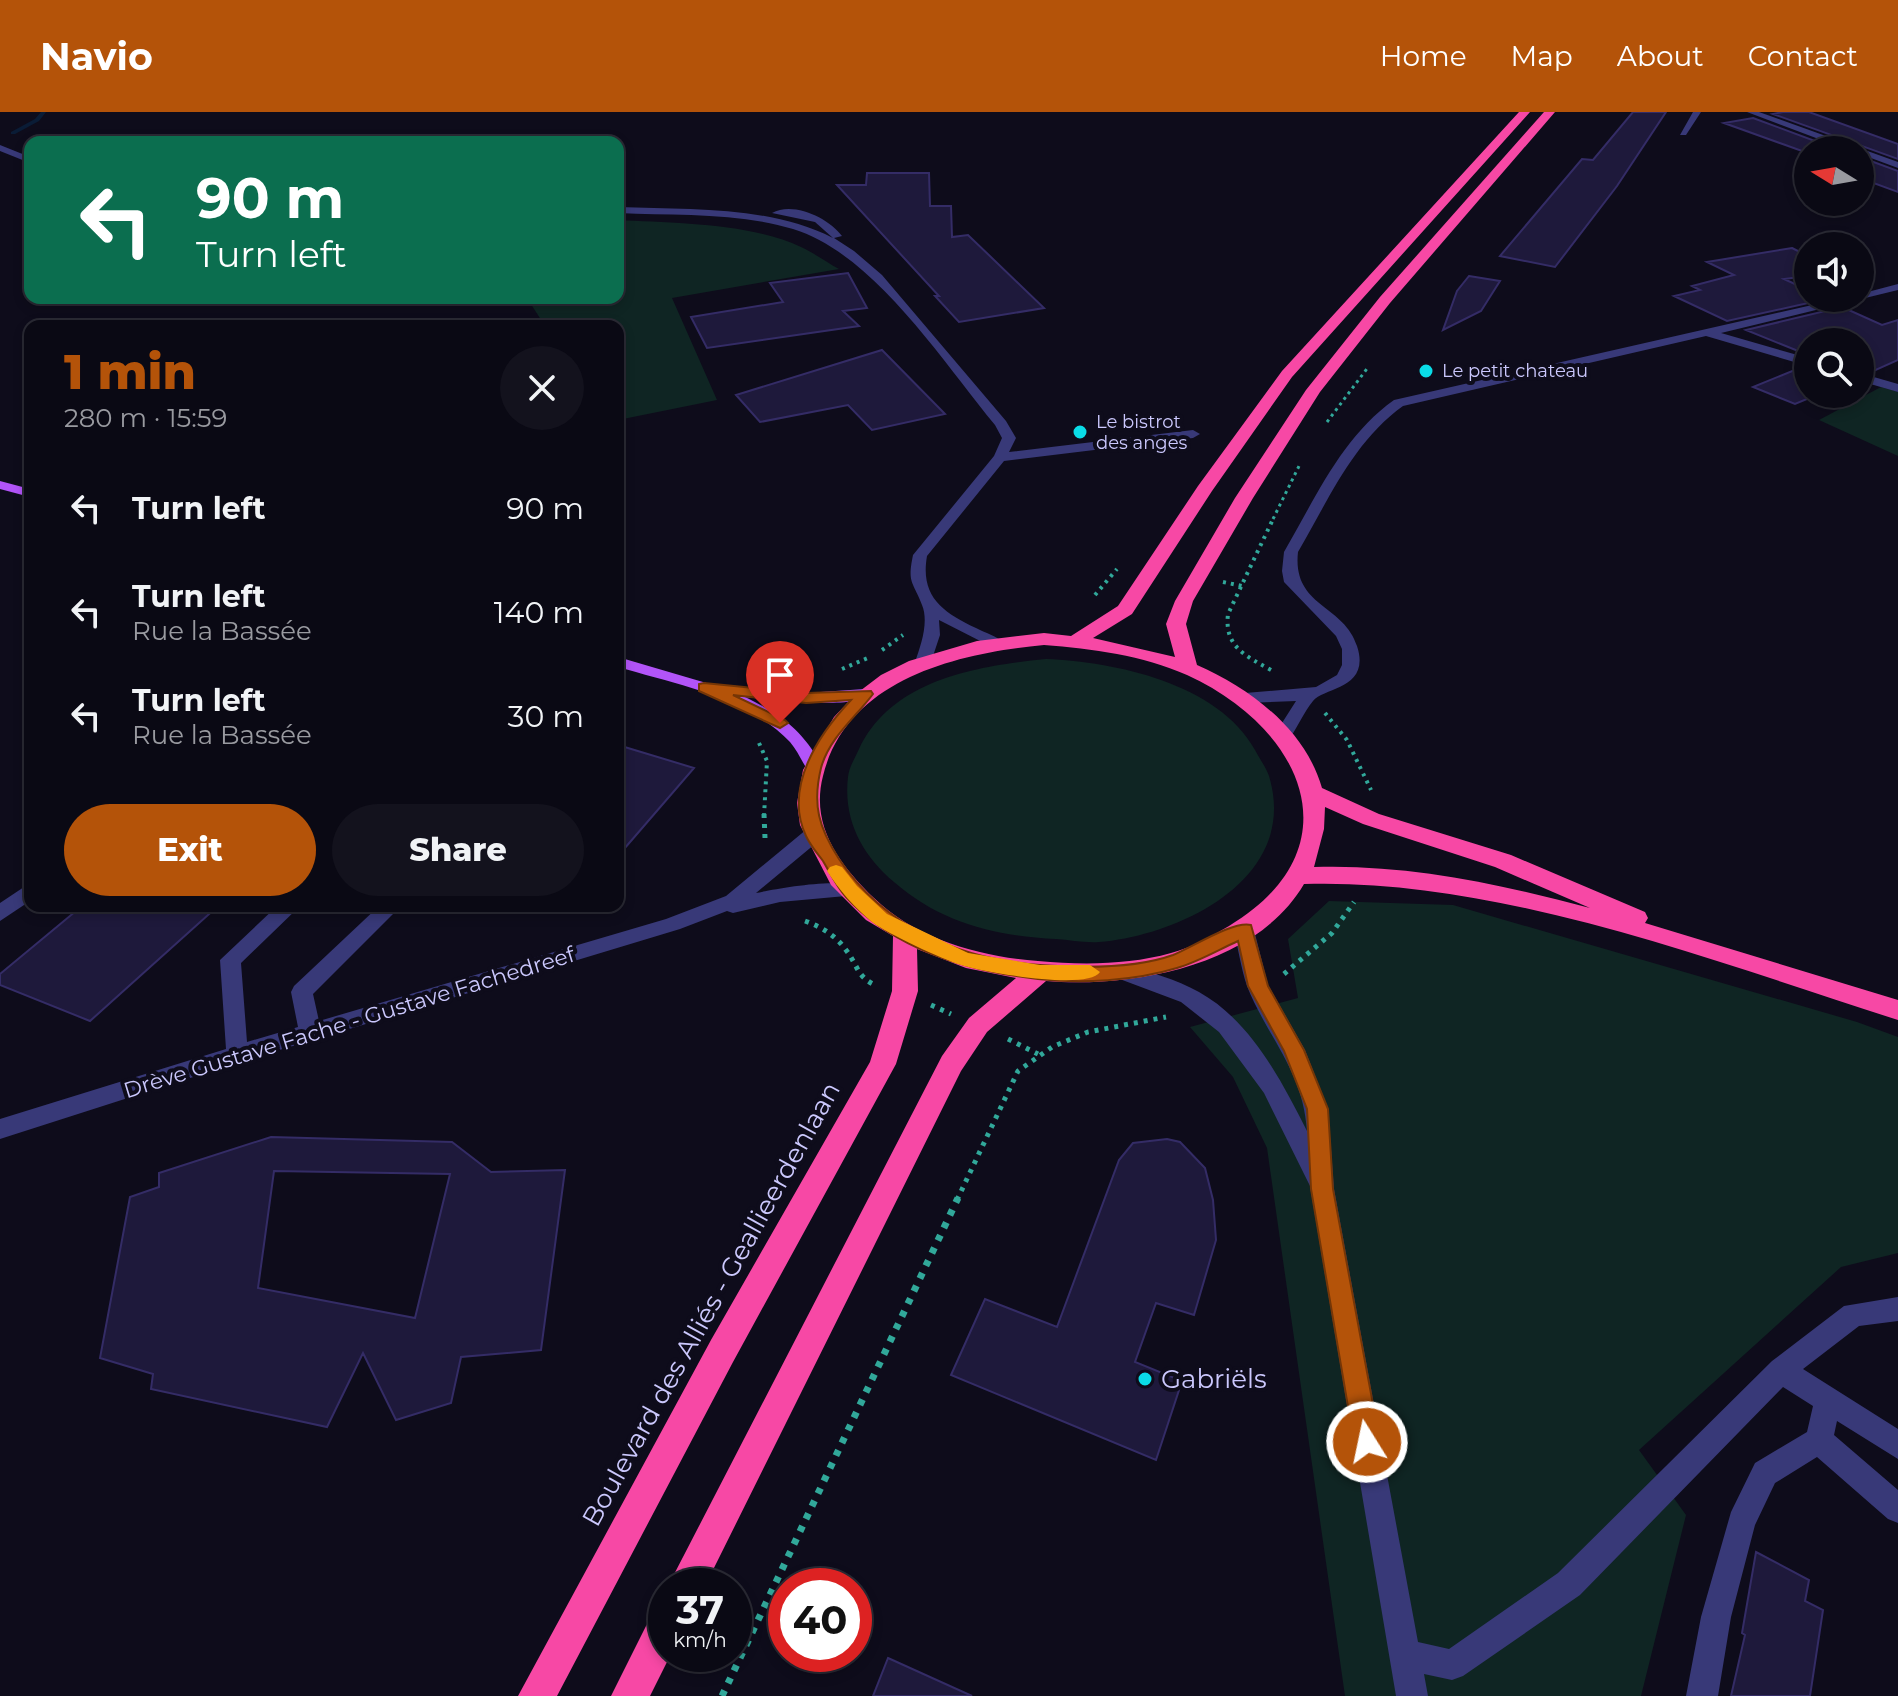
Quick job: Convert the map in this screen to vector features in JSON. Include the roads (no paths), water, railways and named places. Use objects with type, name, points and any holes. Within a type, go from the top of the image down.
[{"type":"highway","points":[[1074,642],[1125,610],[1287,374],[1525,112]]},
{"type":"highway","points":[[1188,667],[1176,624],[1184,601],[1244,498],[1314,390],[1385,300],[1550,112]]},
{"type":"highway","points":[[1044,639],[1074,642],[1134,651],[1188,667],[1245,698],[1284,734],[1297,753],[1314,793],[1312,840],[1299,876],[1269,911],[1244,930],[1174,962],[1124,972],[1040,972],[964,959],[881,919],[850,890],[814,834],[809,796],[813,765],[835,726],[865,694],[923,662],[996,643],[1044,639]]},
{"type":"highway","points":[[1314,793],[1371,819],[1503,861],[1693,945]]},
{"type":"highway","points":[[1299,876],[1362,874],[1436,883],[1547,905],[1693,945],[1898,1010]]},
{"type":"highway","name":"Boulevard des Alliés - Geallieerdenlaan","points":[[537,1696],[722,1351],[883,1064],[905,991],[905,933]]},
{"type":"highway","points":[[695,1568],[951,1064],[978,1025],[1040,972]]},
{"type":"highway","points":[[630,1696],[648,1660]]},
{"type":"main road","points":[[0,485],[24,491]]},
{"type":"main road","points":[[624,664],[704,687],[765,715],[798,740],[813,765]]},
{"type":"main road","points":[[704,687],[806,698],[865,694]]},
{"type":"street","points":[[1683,133],[1697,112]]},
{"type":"street","points":[[1751,112],[1817,136]]},
{"type":"street","points":[[0,148],[24,158]]},
{"type":"street","points":[[1874,157],[1898,165]]},
{"type":"street","points":[[624,210],[766,220],[819,235],[837,245],[857,258],[885,286],[1001,424],[1009,438],[1000,457],[920,555],[916,580],[930,607],[932,625],[923,662]]},
{"type":"street","points":[[1874,294],[1898,287]]},
{"type":"street","points":[[1245,698],[1308,696],[1337,684],[1348,672],[1351,659],[1349,642],[1292,582],[1289,568],[1291,552],[1353,445],[1375,420],[1399,403],[1796,312]]},
{"type":"street","points":[[1706,332],[1794,358]]},
{"type":"street","points":[[1874,381],[1898,388]]},
{"type":"street","points":[[1000,457],[1193,434]]},
{"type":"street","points":[[930,607],[962,628],[996,643]]},
{"type":"street","points":[[1284,734],[1308,696]]},
{"type":"street","name":"Drève Gustave Fache - Gustave Fachedreef","points":[[0,1129],[698,914],[733,901],[814,834]]},
{"type":"street","name":"Drève Gustave Fache - Gustave Fachedreef","points":[[698,914],[780,895],[850,890]]},
{"type":"street","points":[[0,914],[24,895]]},
{"type":"street","points":[[237,1054],[230,960],[283,912]]},
{"type":"street","points":[[310,1033],[302,992],[385,912]]},
{"type":"street","points":[[1244,930],[1258,986],[1294,1050],[1317,1109],[1322,1189],[1412,1696]]},
{"type":"street","points":[[1124,972],[1162,985],[1207,1007],[1236,1037],[1262,1071],[1295,1129],[1322,1189]]},
{"type":"street","points":[[1405,1654],[1452,1665],[1569,1584],[1781,1370],[1853,1315],[1898,1309]]},
{"type":"street","points":[[1781,1370],[1898,1445]]},
{"type":"street","points":[[1702,1696],[1716,1617],[1741,1522],[1765,1473],[1819,1440],[1828,1398]]},
{"type":"street","points":[[1819,1440],[1898,1509]]},
{"type":"waterway","points":[[13,133],[37,120],[44,112]]},
{"type":"place","name":"Le petit chateau","points":[[1426,371]]},
{"type":"place","name":"Le bistrot des anges","points":[[1080,432]]},
{"type":"place","name":"Gabriëls","points":[[1145,1379]]}]
